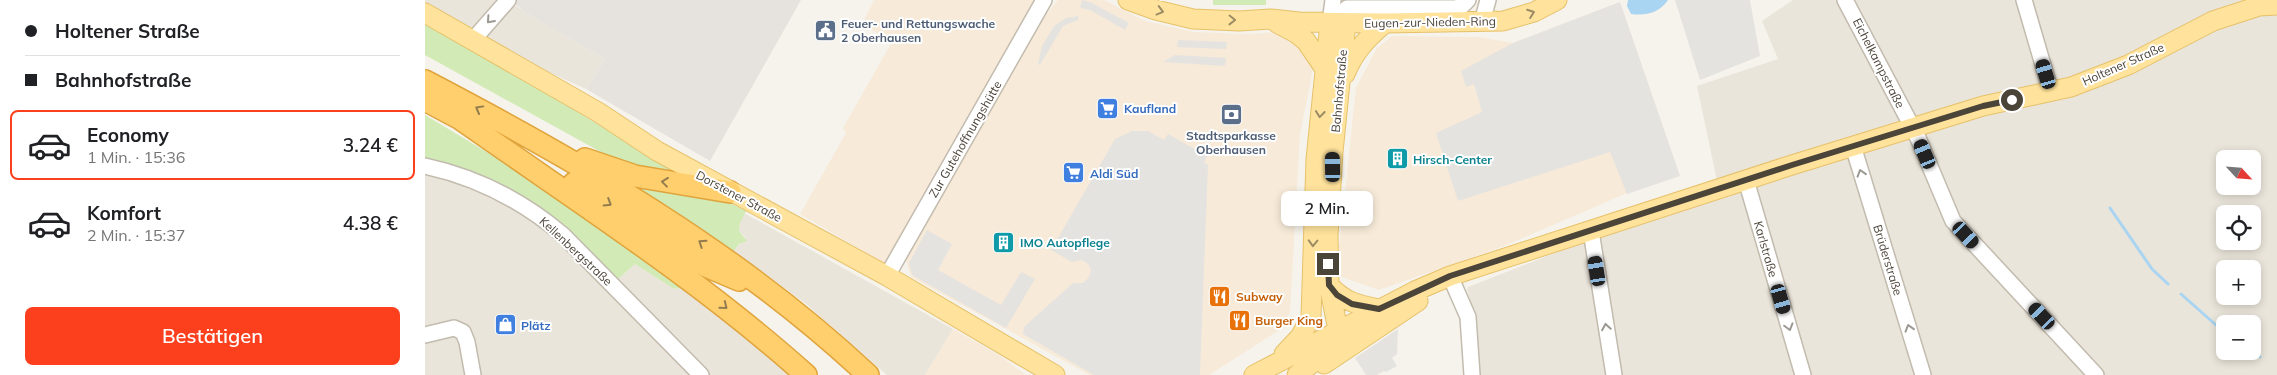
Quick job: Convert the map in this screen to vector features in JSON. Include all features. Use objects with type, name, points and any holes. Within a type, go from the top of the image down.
[{"type":"highway","points":[[425,81],[522,133],[667,220],[769,292],[831,342],[868,375]]},
{"type":"highway","points":[[425,100],[568,179],[706,266],[769,292]]},
{"type":"highway","points":[[459,118],[639,243],[720,303],[807,375]]},
{"type":"highway","points":[[522,133],[605,167],[635,176],[730,192]]},
{"type":"main road","name":"Eugen-zur-Nieden-Ring","points":[[1128,0],[1156,10],[1193,19],[1239,21],[1343,13],[1385,23],[1413,21],[1482,22],[1523,16],[1557,0]]},
{"type":"main road","name":"Holtener Straße","points":[[1254,375],[1279,360],[1335,334],[1379,309],[1450,276],[1746,180],[1983,106],[2071,87],[2119,69],[2213,20],[2259,6],[2277,5]]},
{"type":"main road","name":"Dorstener Straße","points":[[425,13],[598,112],[657,151],[887,276],[1055,375]]},
{"type":"main road","name":"Bahnhofstraße","points":[[1279,360],[1300,337],[1311,317],[1316,159],[1325,69],[1343,13]]},
{"type":"main road","name":"Bahnhofstraße","points":[[1335,334],[1329,285],[1330,208],[1341,85],[1343,13]]},
{"type":"main road","points":[[1271,19],[1305,41],[1325,69]]},
{"type":"main road","points":[[1341,85],[1357,50],[1367,38],[1385,23]]},
{"type":"main road","name":"Holtener Straße","points":[[1298,375],[1323,364],[1424,297],[1450,276]]},
{"type":"main road","points":[[1329,285],[1337,295],[1352,304],[1379,309]]},
{"type":"main road","points":[[1311,317],[1335,334],[1358,341]]},
{"type":"main road","name":"Holtener Straße","points":[[1298,375],[1326,352],[1335,334]]},
{"type":"main road","points":[[1008,347],[1043,375]]},
{"type":"street","points":[[473,40],[508,0]]},
{"type":"street","name":"Zur Gutehoffnungshütte","points":[[887,276],[1044,0]]},
{"type":"street","name":"Bahnhofstraße","points":[[1333,0],[1343,13]]},
{"type":"street","name":"Eugen-zur-Nieden-Ring","points":[[1343,13],[1457,8],[1469,0]]},
{"type":"street","points":[[1474,0],[1482,22]]},
{"type":"street","points":[[1482,22],[1488,0]]},
{"type":"street","name":"Eichelkampstraße","points":[[1845,0],[1918,138],[1953,221],[2096,375]]},
{"type":"street","points":[[2024,0],[2051,92]]},
{"type":"street","name":"Brüderstraße","points":[[1853,146],[1923,375]]},
{"type":"street","name":"Kellenbergstraße","points":[[425,166],[457,174],[492,189],[530,210],[547,222],[583,255],[701,375]]},
{"type":"street","name":"Karlstraße","points":[[1746,180],[1803,375]]},
{"type":"street","points":[[1591,231],[1615,375]]},
{"type":"street","points":[[1450,276],[1468,317],[1472,375]]},
{"type":"street","points":[[425,336],[446,329],[460,329],[467,342],[473,375]]},
{"type":"shaded area","points":[[425,0],[507,0],[473,37],[425,10]]},
{"type":"shaded area","points":[[510,0],[801,0],[710,161],[586,89],[605,59],[526,13]]},
{"type":"shaded area","points":[[874,0],[1034,0],[887,265],[800,214],[846,133],[843,128],[892,42],[862,24]]},
{"type":"shaded area","points":[[1058,0],[1104,0],[1145,21],[1194,32],[1247,34],[1278,32],[1300,45],[1314,64],[1300,134],[1290,313],[1281,329],[1209,375],[1090,375],[911,277],[906,260],[1034,29]]},
{"type":"shaded area","points":[[1082,0],[1090,2],[1129,23],[1125,30],[1090,10],[1080,8]]},
{"type":"shaded area","points":[[1675,0],[1750,0],[1760,56],[1700,80]]},
{"type":"shaded area","points":[[1793,0],[2277,0],[2277,375],[1480,375],[1476,320],[1467,290],[1468,287],[1596,237],[1720,195],[1697,86],[1778,59],[1762,21]]},
{"type":"shaded area","points":[[509,1],[605,59],[586,89],[475,39]]},
{"type":"shaded area","points":[[1620,2],[1680,176],[1634,190],[1504,246],[1379,290],[1336,275],[1356,88],[1377,48],[1392,36],[1479,37],[1513,43]]},
{"type":"shaded area","points":[[1620,2],[1680,176],[1627,194],[1610,152],[1458,201],[1436,133],[1482,112],[1474,84],[1466,87],[1461,71],[1513,43]]},
{"type":"shaded area","points":[[1079,16],[1078,20],[1063,26],[1040,65],[1038,64],[1042,46],[1054,26],[1066,18]]},
{"type":"shaded area","points":[[1178,40],[1227,42],[1226,49],[1177,47]]},
{"type":"shaded area","points":[[1175,55],[1226,58],[1225,66],[1163,62]]},
{"type":"shaded area","points":[[1132,131],[1148,131],[1164,140],[1168,134],[1207,156],[1204,162],[1208,165],[1200,375],[1094,375],[1023,334],[1024,327],[1073,283],[1083,283],[1089,277],[1091,270],[1088,264],[1082,260],[1072,262],[1051,250],[1115,139]]},
{"type":"shaded area","points":[[425,167],[553,218],[571,232],[617,280],[635,264],[674,289],[686,287],[790,375],[425,375]]},
{"type":"shaded area","points":[[744,213],[953,329],[925,375],[887,375],[805,303],[734,251],[745,237],[739,231]]},
{"type":"shaded area","points":[[927,230],[952,244],[938,270],[1001,305],[1021,272],[1035,279],[1006,328],[912,275],[909,263]]},
{"type":"shaded area","points":[[953,329],[997,354],[1026,375],[925,375]]},
{"type":"shaded area","points":[[1398,329],[1397,354],[1392,358],[1397,366],[1377,375],[1366,375],[1355,358]]},
{"type":"green space","points":[[1213,0],[1266,0],[1266,5],[1213,5]]},
{"type":"green space","points":[[425,21],[470,46],[682,176],[658,173],[608,156],[425,55]]},
{"type":"green space","points":[[425,115],[500,160],[686,287],[674,289],[635,264],[617,280],[578,238],[521,196],[464,170],[425,158]]},
{"type":"green space","points":[[617,176],[728,202],[746,211],[740,223],[739,231],[747,241],[739,244],[734,251],[672,209]]},
{"type":"water","points":[[1628,0],[1668,0],[1661,8],[1652,13],[1637,15],[1631,14],[1627,6]]},
{"type":"waterway","points":[[2110,208],[2152,269],[2168,284]]},
{"type":"waterway","points":[[2181,294],[2216,325]]},
{"type":"place","name":"Feuer- und Rettungswache 2 Oberhausen","points":[[825,30]]},
{"type":"place","name":"Kaufland","points":[[1108,108]]},
{"type":"place","name":"Stadtsparkasse Oberhausen","points":[[1231,114]]},
{"type":"place","name":"Hirsch-Center","points":[[1397,159]]},
{"type":"place","name":"Aldi Süd","points":[[1074,173]]},
{"type":"place","name":"IMO Autopflege","points":[[1004,242]]},
{"type":"place","name":"Subway","points":[[1220,296]]},
{"type":"place","name":"Burger King","points":[[1239,320]]},
{"type":"place","name":"Plätz","points":[[505,325]]},
{"type":"route","points":[[1328,264],[1329,285],[1337,295],[1352,304],[1379,309],[1450,276],[1792,165],[1983,106],[2012,100]]}]
